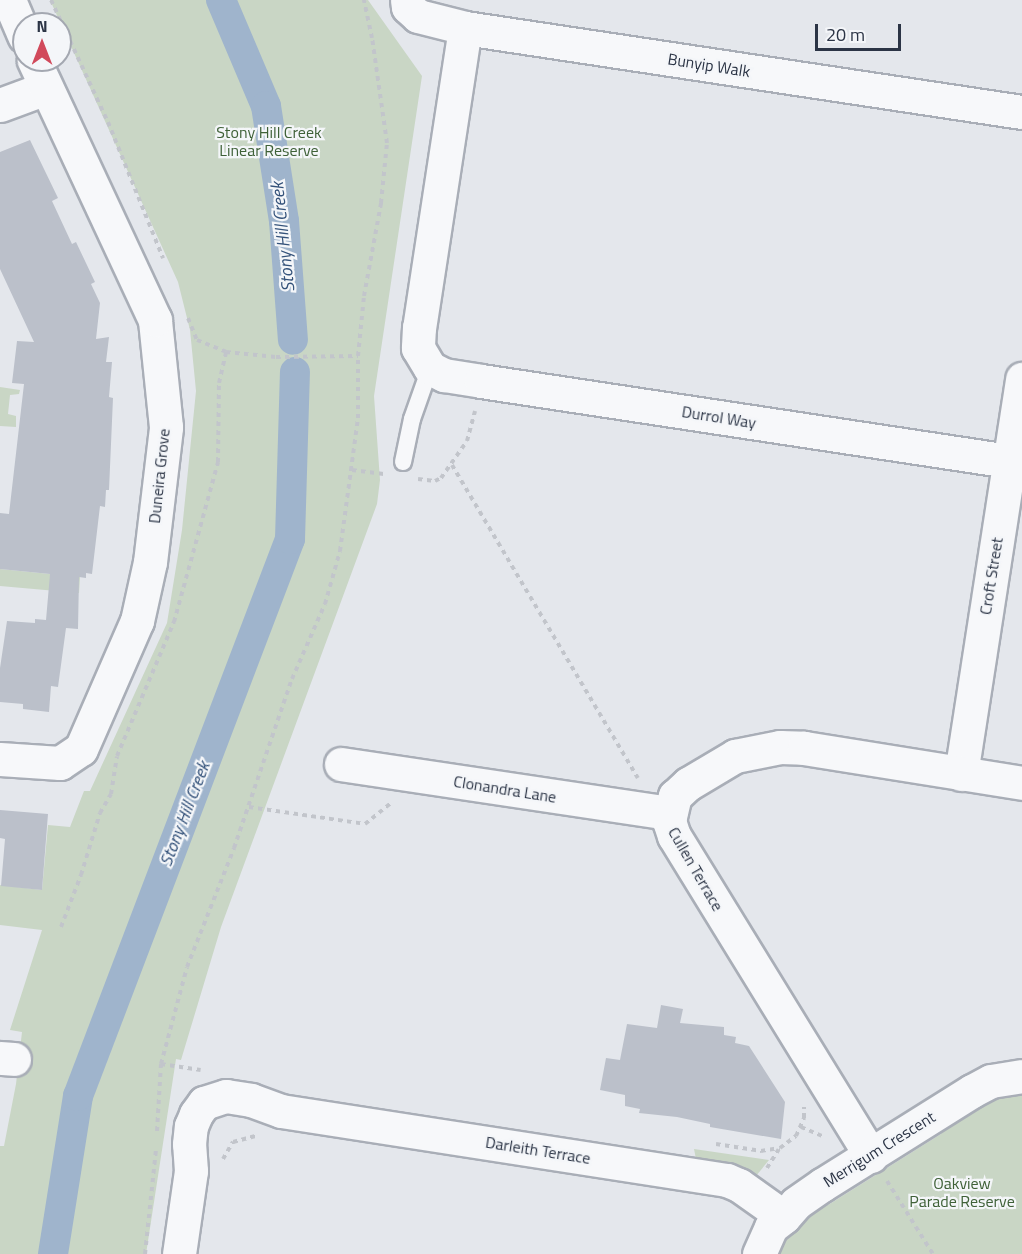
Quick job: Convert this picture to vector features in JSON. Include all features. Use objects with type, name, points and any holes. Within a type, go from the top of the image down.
[{"type":"street","name":"Bunyip Walk","points":[[406,0],[408,7],[418,16],[465,28],[1022,112]]},
{"type":"street","points":[[430,368],[418,348],[419,327],[465,28]]},
{"type":"street","points":[[0,105],[40,74]]},
{"type":"street","name":"Duneira Grove","points":[[0,759],[60,763],[81,749],[138,621],[150,562],[166,427],[155,320],[40,74]]},
{"type":"street","name":"Durrol Way","points":[[430,368],[444,375],[481,381],[1008,461]]},
{"type":"street","name":"Croft Street","points":[[961,774],[1022,379]]},
{"type":"street","name":"Cullen Terrace","points":[[871,1156],[674,836],[670,813],[675,796],[688,784],[735,756],[759,749],[804,748],[1022,783]]},
{"type":"street","name":"Clonandra Lane","points":[[341,764],[670,813]]},
{"type":"street","name":"Merrigum Crescent","points":[[759,1254],[771,1227],[796,1203],[972,1090],[992,1081],[1022,1076]]},
{"type":"street","name":"Darleith Terrace","points":[[179,1254],[206,1168],[207,1131],[226,1113],[281,1111],[727,1180],[739,1185],[784,1217]]},
{"type":"lane","points":[[398,469],[412,418],[430,368]]},
{"type":"path","points":[[51,0],[108,122],[165,264]]},
{"type":"path","points":[[145,1254],[153,1187],[161,1064],[187,967],[249,807],[292,679],[325,604],[340,551],[358,418],[358,357],[364,296],[381,203],[387,144],[372,38],[364,0]]},
{"type":"path","points":[[183,308],[197,340],[226,352],[276,357],[358,357]]},
{"type":"path","points":[[412,478],[435,481],[441,478],[452,465],[471,433],[481,381]]},
{"type":"path","points":[[452,465],[637,773],[638,810]]},
{"type":"path","points":[[352,470],[398,469]]},
{"type":"path","points":[[249,807],[365,824],[394,800]]},
{"type":"path","points":[[161,1064],[207,1071]]},
{"type":"path","points":[[715,1144],[761,1151],[780,1148],[796,1136],[804,1118],[804,1105]]},
{"type":"path","points":[[206,1168],[240,1139],[258,1136],[276,1139],[281,1111]]},
{"type":"path","points":[[871,1156],[933,1254]]},
{"type":"green space","name":"Stony Hill Creek Linear Reserve","points":[[50,0],[368,0],[422,76],[374,396],[380,480],[377,504],[221,927],[181,1060],[176,1059],[146,1254],[0,1254],[0,1146],[4,1146],[16,1084],[22,1032],[10,1030],[42,930],[0,925],[0,885],[42,890],[48,825],[70,827],[84,791],[90,791],[167,623],[182,530],[196,391],[190,330],[178,282],[72,48],[72,12],[55,12]]},
{"type":"green space","points":[[0,387],[20,390],[19,394],[10,395],[8,414],[16,416],[16,427],[0,426]]},
{"type":"green space","points":[[0,569],[80,577],[79,593],[0,586]]},
{"type":"green space","name":"Oakview Parade Reserve","points":[[1022,1092],[1022,1254],[776,1254],[781,1242],[799,1219],[824,1202],[828,1205],[941,1134],[943,1129],[987,1101],[1007,1093]]},
{"type":"green space","points":[[694,1149],[769,1160],[756,1176],[735,1166],[696,1159]]},
{"type":"building","points":[[30,140],[58,198],[52,201],[72,244],[76,242],[95,282],[91,284],[100,303],[96,339],[109,337],[106,362],[112,362],[109,397],[113,398],[109,490],[106,490],[105,507],[100,506],[92,574],[86,573],[86,578],[79,577],[78,629],[66,628],[58,687],[51,686],[49,712],[23,709],[23,704],[0,702],[0,668],[7,621],[35,623],[35,619],[46,620],[50,574],[0,569],[0,513],[9,514],[24,384],[12,383],[17,341],[34,342],[0,269],[0,152]]},
{"type":"building","points":[[0,810],[48,814],[42,890],[1,886],[5,839],[0,838]]},
{"type":"building","points":[[661,1005],[683,1009],[680,1023],[724,1027],[724,1035],[736,1037],[735,1043],[749,1046],[785,1102],[781,1139],[710,1127],[710,1124],[677,1117],[639,1113],[640,1109],[625,1106],[625,1095],[600,1090],[606,1058],[620,1060],[627,1024],[657,1028]]},
{"type":"waterway","name":"Stony Hill Creek","points":[[221,0],[266,106],[284,221],[293,340]]},
{"type":"waterway","name":"Stony Hill Creek","points":[[53,1254],[78,1096],[290,539],[295,372]]}]
